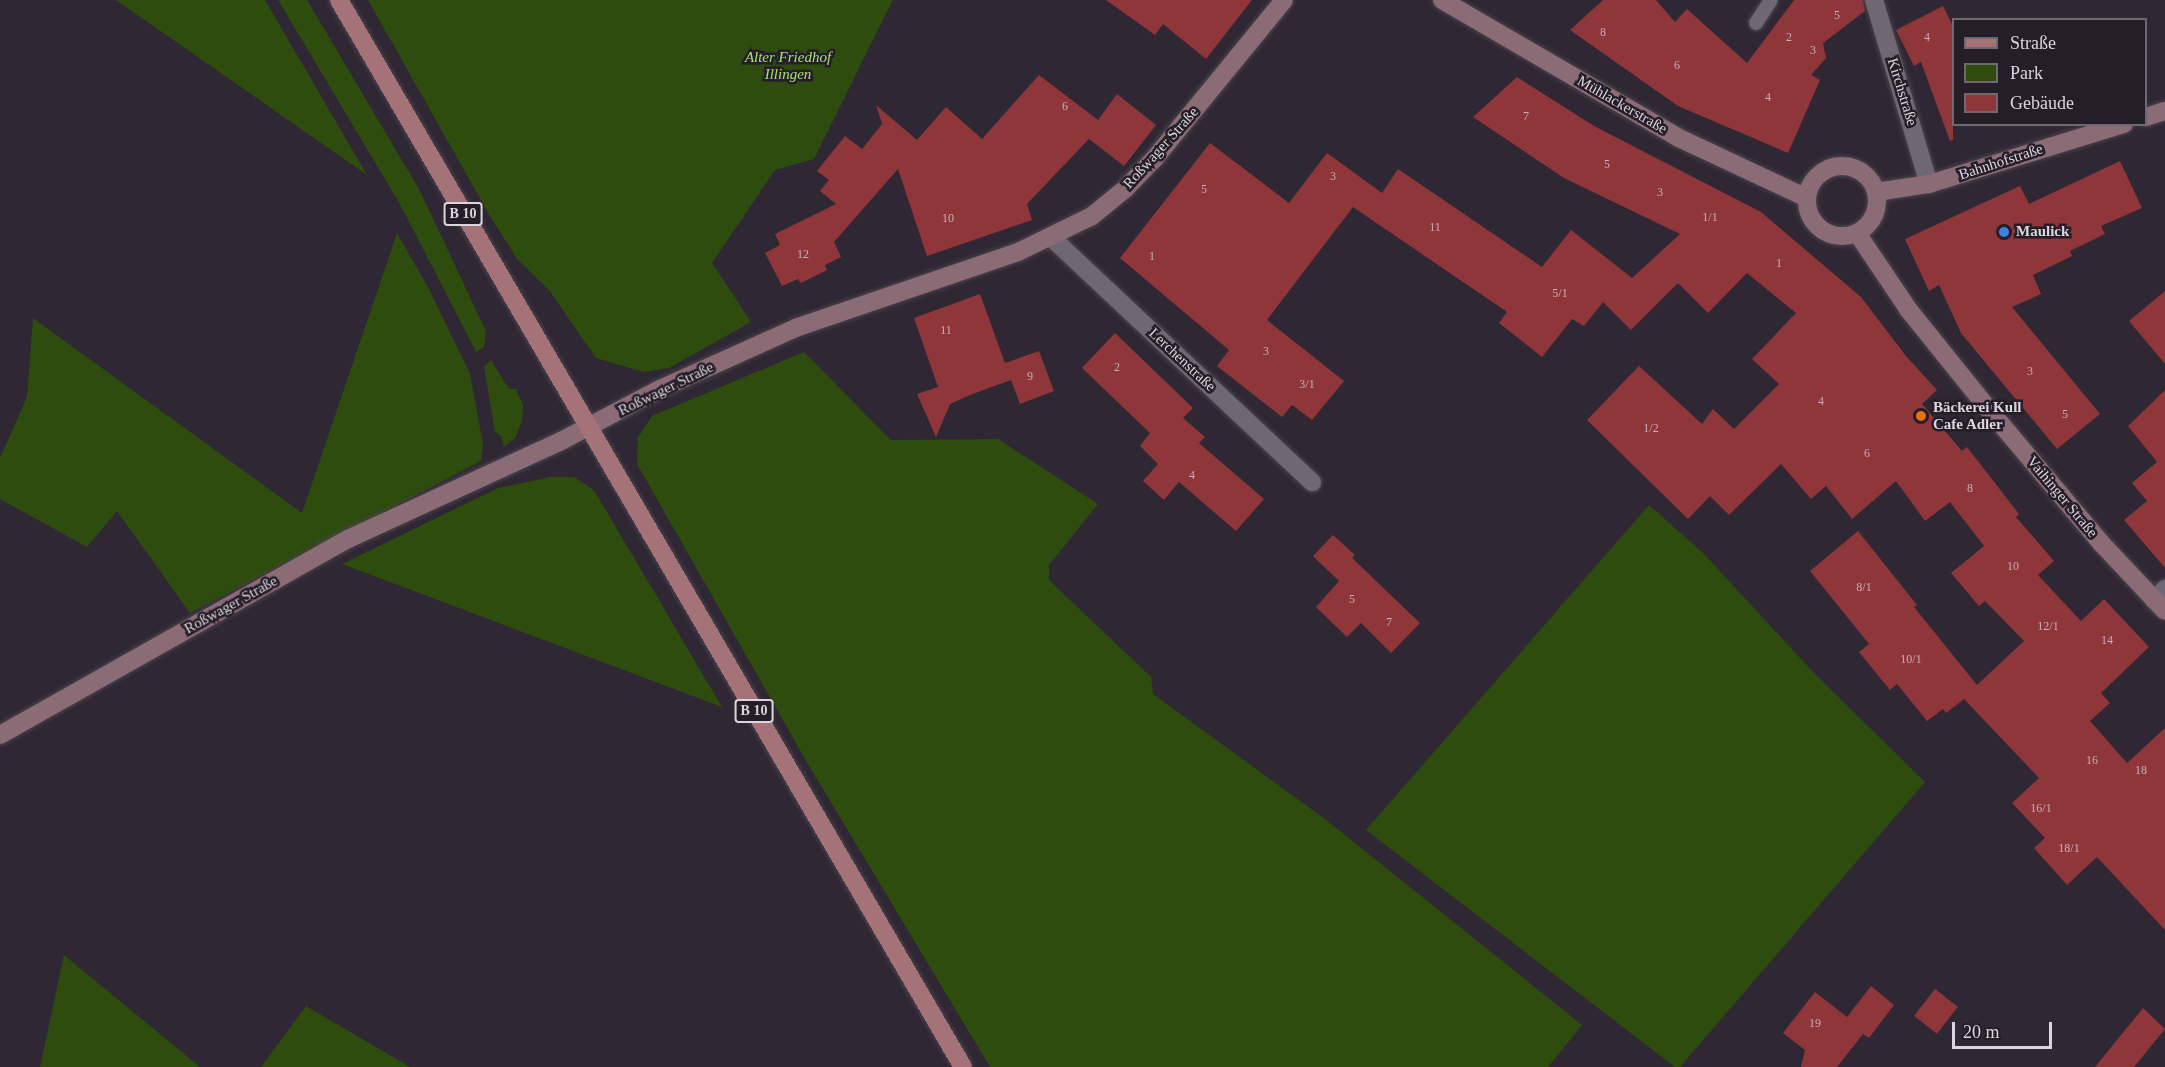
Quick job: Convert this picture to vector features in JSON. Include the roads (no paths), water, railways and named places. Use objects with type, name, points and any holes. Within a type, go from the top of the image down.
[{"type":"main road","name":"B 10","points":[[339,0],[587,428],[963,1067]]},
{"type":"street","name":"Roßwager Straße","points":[[0,735],[348,539],[587,428],[660,389],[798,327],[1052,238],[1092,216],[1132,182],[1176,133],[1284,0]]},
{"type":"street","name":"Mühlackerstraße","points":[[1442,0],[1679,138],[1807,198]]},
{"type":"street","name":"Kirchstraße","points":[[1874,0],[1929,184]]},
{"type":"street","points":[[2147,116],[2165,111]]},
{"type":"street","name":"Bahnhofstraße","points":[[1876,192],[1929,184],[2118,126]]},
{"type":"street","points":[[1838,166],[1852,167],[1864,173],[1876,192],[1877,211],[1871,223],[1847,237],[1833,236],[1821,230],[1812,219],[1807,206],[1807,198],[1814,180],[1824,170],[1838,166]]},
{"type":"street","name":"Vaihinger Straße","points":[[1857,233],[1908,309],[1990,411],[2101,543],[2161,600]]},
{"type":"street","name":"Lerchenstraße","points":[[1052,238],[1312,482]]},
{"type":"lane","points":[[1756,23],[1771,0]]},
{"type":"place","name":"Maulick","points":[[2004,232]]},
{"type":"place","name":"Bäckerei Kull Cafe Adler","points":[[1921,416]]},
{"type":"park label","name":"Alter Friedhof Illingen","points":[[788,66]]}]
